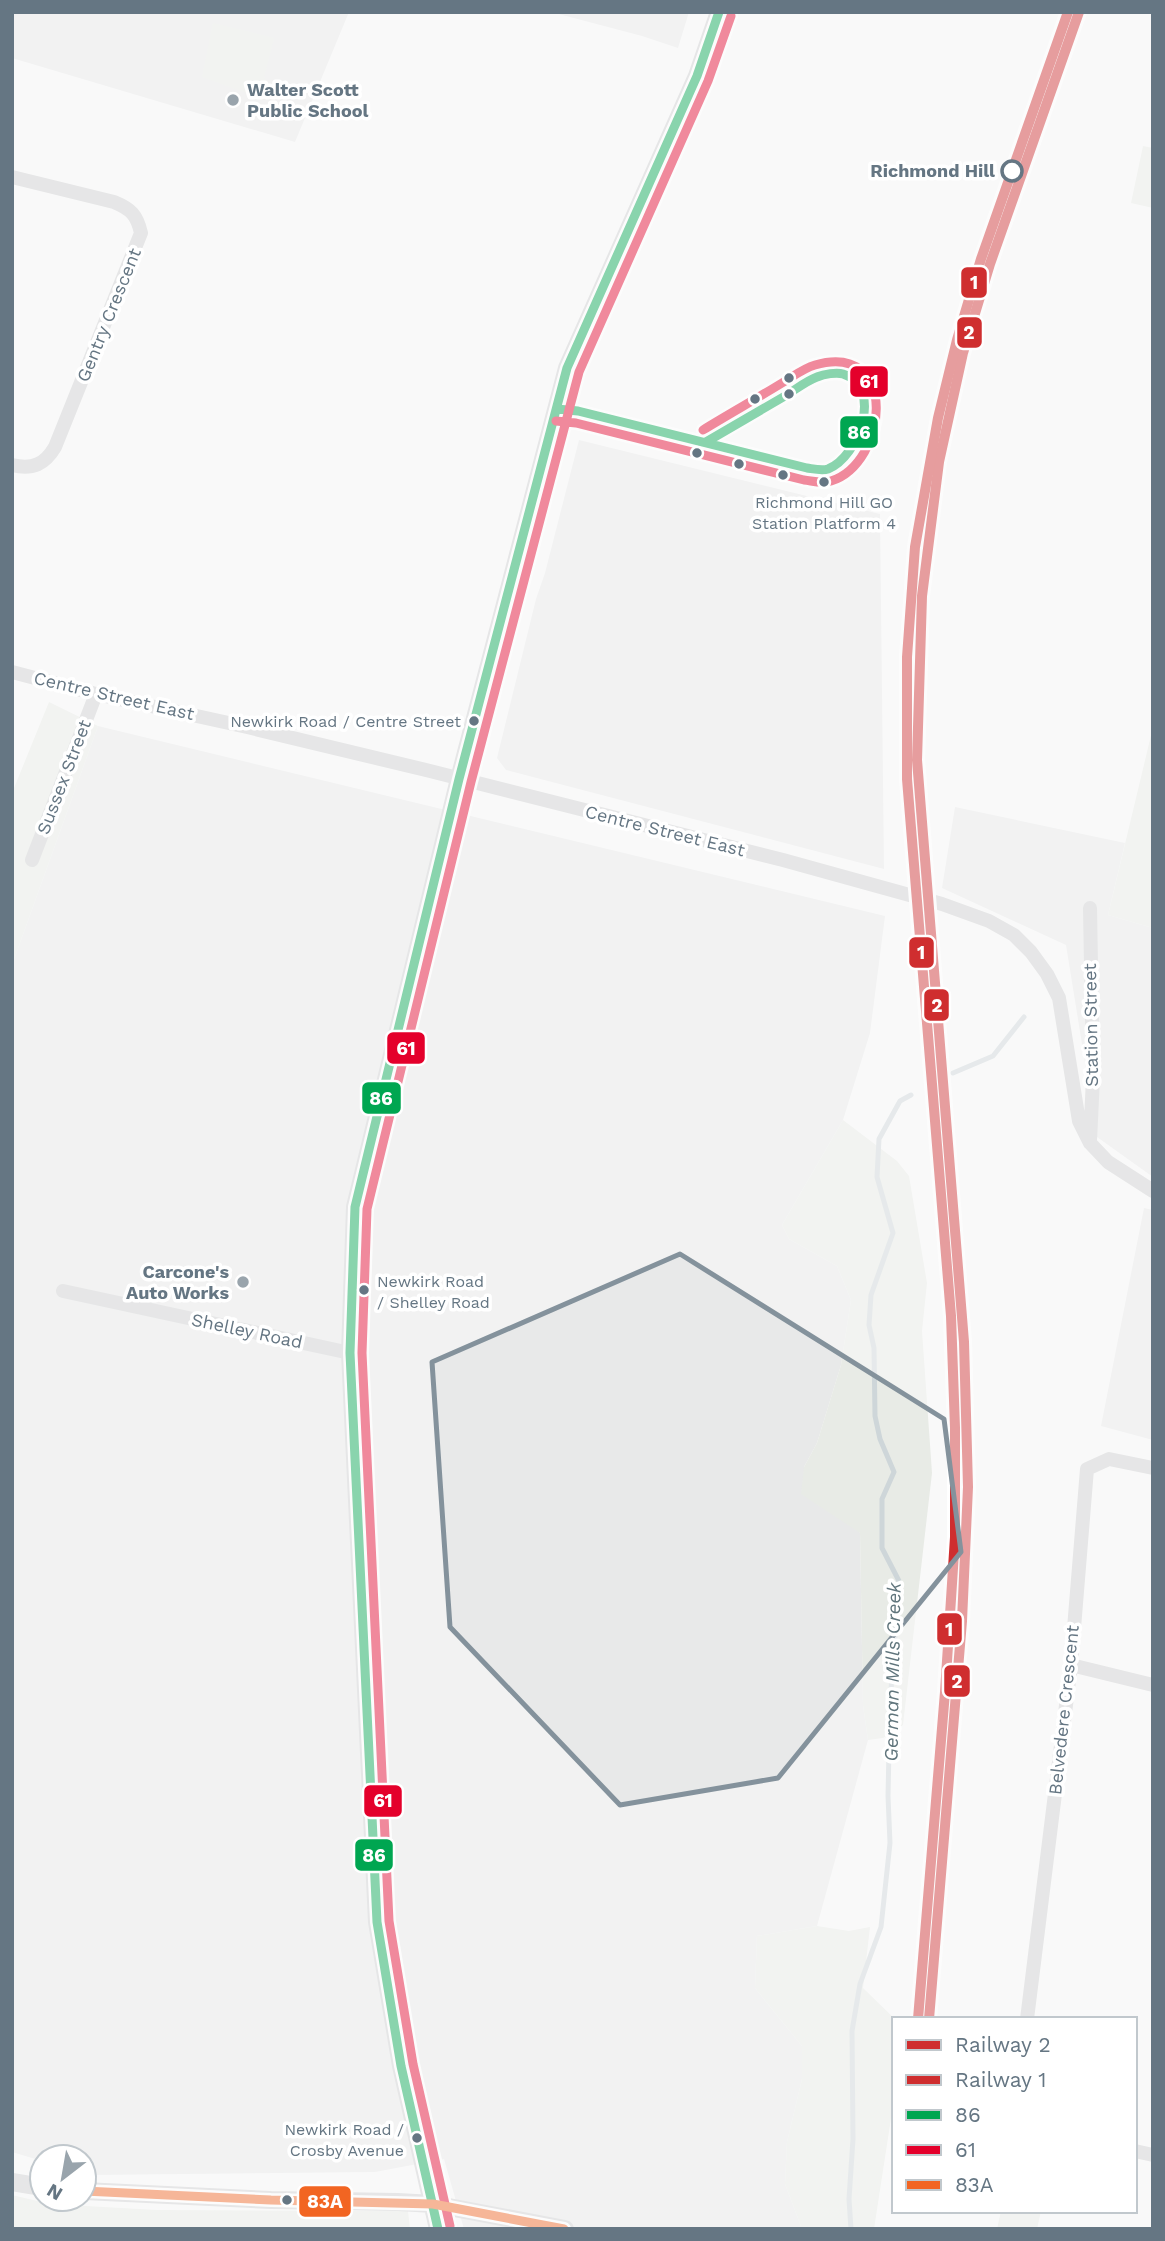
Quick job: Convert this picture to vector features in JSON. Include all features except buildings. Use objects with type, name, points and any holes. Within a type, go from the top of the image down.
[{"type":"street","points":[[438,2229],[401,2066],[377,1922],[350,1353],[355,1207],[459,779],[567,368],[697,76],[719,12]]},
{"type":"street","name":"Gentry Crescent","points":[[12,177],[114,202],[130,209],[138,219],[141,233],[55,447],[46,462],[32,467],[12,465]]},
{"type":"street","name":"Centre Street East","points":[[12,672],[96,694],[247,726],[770,857],[906,894],[989,921],[1014,935],[1031,952],[1047,974],[1059,998],[1079,1121],[1090,1143],[1108,1161],[1153,1191]]},
{"type":"street","name":"Sussex Street","points":[[32,860],[96,694]]},
{"type":"street","name":"Station Street","points":[[1090,908],[1093,1078],[1090,1143]]},
{"type":"street","name":"Shelley Road","points":[[63,1291],[350,1353]]},
{"type":"street","name":"Belvedere Crescent","points":[[1027,2017],[1071,1665],[1087,1469],[1109,1459],[1153,1468]]},
{"type":"street","points":[[1071,1665],[1153,1685]]},
{"type":"street","points":[[98,2192],[285,2201],[433,2204],[565,2229]]},
{"type":"highlighted area","points":[[680,1254],[944,1419],[961,1552],[778,1778],[620,1805],[450,1627],[432,1362]]},
{"type":"shaded area","name":"Walter Scott Public School","points":[[12,12],[349,12],[295,142],[12,58]]},
{"type":"shaded area","points":[[551,12],[689,12],[678,48]]},
{"type":"shaded area","points":[[213,23],[274,38],[264,77],[268,86],[264,99],[202,77]]},
{"type":"shaded area","points":[[1143,146],[1153,148],[1153,208],[1131,203]]},
{"type":"shaded area","points":[[579,440],[880,514],[884,869],[506,770],[497,758]]},
{"type":"shaded area","points":[[49,702],[98,726],[12,965],[12,793]]},
{"type":"shaded area","points":[[98,726],[885,916],[870,1033],[843,1120],[782,1225],[789,1239],[837,1266],[851,1300],[841,1365],[817,1443],[804,1467],[860,1533],[863,1705],[868,1740],[817,1926],[757,1936],[755,1988],[802,2046],[802,2079],[787,2142],[785,2184],[802,2229],[464,2229],[444,2159],[375,2172],[98,2175],[98,2143],[28,2143],[28,2157],[12,2152],[12,965]]},
{"type":"shaded area","points":[[1153,727],[1153,928],[1108,915]]},
{"type":"shaded area","points":[[955,807],[1125,843],[1108,915],[1153,928],[1153,1177],[1097,1137],[1066,945],[942,888]]},
{"type":"shaded area","points":[[843,1120],[897,1161],[909,1176],[927,1283],[922,1331],[932,1473],[903,1725],[883,1738],[868,1740],[863,1705],[860,1533],[801,1494],[804,1467],[817,1443],[841,1365],[851,1300],[837,1266],[789,1239],[782,1225]]},
{"type":"shaded area","points":[[1144,1208],[1153,1210],[1153,1440],[1101,1426]]},
{"type":"shaded area","points":[[817,1926],[849,1931],[870,1927],[863,1988],[893,2017],[892,2112],[874,2229],[802,2229],[785,2184],[787,2142],[802,2079],[802,2046],[755,1988],[757,1936]]},
{"type":"shaded area","points":[[12,2195],[28,2199],[28,2213],[98,2213],[98,2207],[157,2210],[408,2211],[410,2229],[12,2229]]},
{"type":"shaded area","points":[[1001,2213],[1041,2213],[1037,2229],[997,2229]]},
{"type":"waterway","name":"German Mills Creek","points":[[953,1073],[993,1056],[1024,1017]]},
{"type":"waterway","name":"German Mills Creek","points":[[851,2229],[849,2199],[853,2139],[852,2031],[860,1984],[881,1927],[890,1843],[890,1704],[899,1581],[882,1548],[882,1499],[894,1472],[880,1439],[875,1416],[874,1348],[869,1325],[871,1295],[893,1233],[877,1177],[879,1139],[900,1101],[911,1095]]},
{"type":"rail line","name":"1","points":[[918,2017],[955,1537],[955,1428],[951,1316],[907,779],[907,657],[915,547],[938,418],[957,340],[981,259],[1068,12]]},
{"type":"rail line","name":"2","points":[[929,2017],[962,1621],[968,1487],[964,1342],[917,760],[922,596],[939,462],[963,353],[990,264],[1079,12]]},
{"type":"transit line","name":"86","points":[[438,2229],[401,2066],[377,1922],[350,1353],[355,1207],[459,779],[567,368],[697,76],[719,12]]},
{"type":"transit line","name":"61","points":[[450,2226],[413,2064],[389,1921],[362,1353],[367,1209],[471,782],[579,372],[708,81],[731,16]]},
{"type":"transit line","name":"61","points":[[556,421],[576,423],[804,480],[824,482],[850,470],[865,452],[873,430],[876,407],[872,386],[861,370],[842,362],[815,365],[703,430]]},
{"type":"transit line","name":"86","points":[[557,409],[578,411],[807,468],[823,470],[839,462],[857,437],[864,407],[862,393],[855,381],[843,374],[820,376],[706,442]]},
{"type":"transit line","name":"83A","points":[[98,2192],[433,2204],[564,2229]]},
{"type":"place","name":"Walter Scott Public School","points":[[233,100]]},
{"type":"place","name":"Richmond Hill","points":[[1012,171]]},
{"type":"place","name":"Richmond Hill GO Station Platform 4","points":[[824,482]]},
{"type":"place","name":"Newkirk Road / Centre Street","points":[[474,721]]},
{"type":"place","name":"Carcone's Auto Works","points":[[243,1282]]},
{"type":"place","name":"Newkirk Road / Shelley Road","points":[[364,1290]]},
{"type":"place","name":"Newkirk Road / Crosby Avenue","points":[[417,2138]]}]
